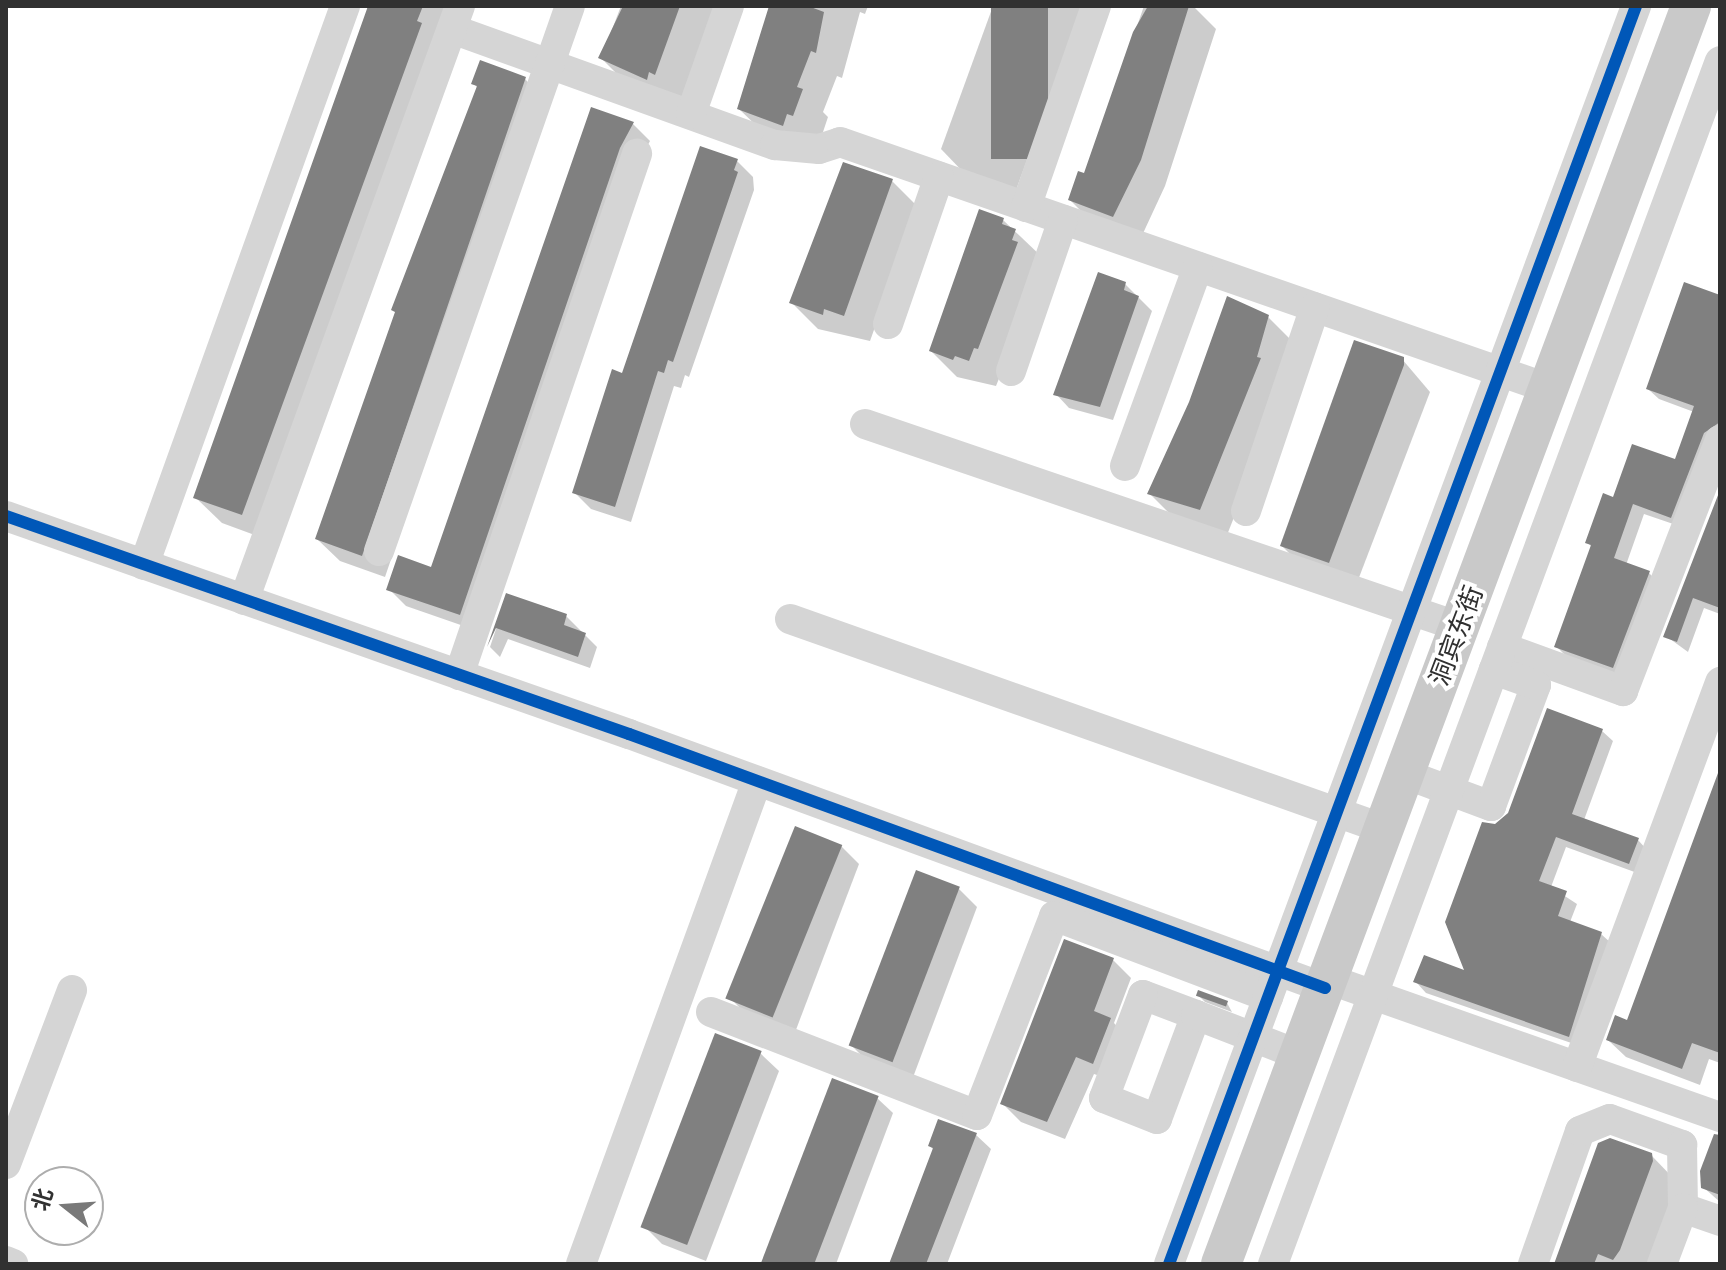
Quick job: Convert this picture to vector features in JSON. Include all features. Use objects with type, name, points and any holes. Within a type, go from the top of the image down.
[{"type":"main road","name":"洞宾东街","points":[[1221,1264],[1691,6]]},
{"type":"street","points":[[144,565],[345,6]]},
{"type":"street","points":[[379,551],[570,6]]},
{"type":"street","points":[[691,114],[729,6]]},
{"type":"street","points":[[1026,207],[1096,6]]},
{"type":"street","points":[[1169,1264],[1636,6]]},
{"type":"street","points":[[244,600],[456,18],[550,64],[787,147],[819,149],[840,142],[1550,389]]},
{"type":"street","points":[[1273,1264],[1720,61]]},
{"type":"street","points":[[459,675],[637,154]]},
{"type":"street","points":[[888,324],[939,177]]},
{"type":"street","points":[[1011,371],[1063,220]]},
{"type":"street","points":[[1125,466],[1198,267]]},
{"type":"street","points":[[1246,511],[1315,307]]},
{"type":"street","points":[[865,424],[1460,627]]},
{"type":"street","points":[[1498,658],[1623,691],[1720,440]]},
{"type":"street","points":[[6,516],[757,781],[1273,984]]},
{"type":"street","points":[[790,619],[1384,829]]},
{"type":"street","points":[[1405,774],[1491,806],[1536,685],[1498,658]]},
{"type":"street","points":[[1577,1067],[1720,682]]},
{"type":"street","points":[[581,1264],[757,781]]},
{"type":"street","points":[[711,1012],[977,1115],[1054,916],[1273,984],[1326,984],[1373,995],[1720,1117]]},
{"type":"street","points":[[6,1164],[72,990]]},
{"type":"street","points":[[1196,1015],[1299,1055]]},
{"type":"street","points":[[1533,1264],[1580,1131],[1594,1121],[1610,1119],[1682,1145],[1683,1208],[1662,1264]]},
{"type":"street","points":[[1683,1208],[1720,1221]]},
{"type":"street","points":[[6,1261],[13,1264]]},
{"type":"building","points":[[368,6],[423,6],[417,21],[422,23],[242,515],[193,498]]},
{"type":"building","points":[[623,6],[680,6],[655,75],[649,72],[647,80],[598,58]]},
{"type":"building","points":[[769,6],[808,6],[824,12],[816,53],[811,51],[797,87],[803,89],[793,116],[787,114],[783,126],[737,109]]},
{"type":"building","points":[[991,6],[1048,6],[1048,159],[991,159]]},
{"type":"building","points":[[1148,6],[1189,6],[1141,160],[1113,217],[1068,200],[1078,171],[1084,173],[1133,32]]},
{"type":"building","points":[[480,60],[526,77],[362,556],[315,539],[395,312],[391,310],[477,86],[471,84]]},
{"type":"building","points":[[591,107],[634,122],[620,148],[460,615],[386,590],[398,555],[431,567]]},
{"type":"building","points":[[700,146],[738,159],[734,170],[738,172],[673,362],[668,360],[664,373],[658,371],[615,507],[572,493],[612,369],[622,373]]},
{"type":"building","points":[[843,162],[893,179],[844,316],[824,309],[823,315],[789,303]]},
{"type":"building","points":[[979,209],[1004,218],[1002,224],[1016,229],[1012,240],[1018,242],[978,349],[974,348],[969,361],[955,356],[953,360],[929,351]]},
{"type":"building","points":[[1098,272],[1126,282],[1124,290],[1139,296],[1100,407],[1053,395]]},
{"type":"building","points":[[1684,282],[1720,295],[1720,422],[1704,433],[1671,518],[1633,504],[1614,558],[1650,571],[1613,668],[1554,647],[1591,545],[1585,543],[1603,493],[1613,497],[1632,444],[1675,459],[1694,406],[1646,389]]},
{"type":"building","points":[[1227,296],[1269,315],[1257,357],[1261,358],[1200,510],[1147,494],[1189,402]]},
{"type":"building","points":[[1354,340],[1404,357],[1404,365],[1329,563],[1280,546]]},
{"type":"building","points":[[1720,490],[1720,608],[1693,598],[1677,642],[1663,637]]},
{"type":"building","points":[[506,593],[567,614],[564,625],[586,633],[578,657],[496,628],[487,647]]},
{"type":"building","points":[[1547,708],[1603,729],[1572,814],[1639,838],[1629,864],[1556,837],[1539,881],[1567,891],[1558,916],[1602,932],[1569,1037],[1413,982],[1424,955],[1464,970],[1445,922],[1482,822],[1495,824],[1508,813]]},
{"type":"building","points":[[1718,773],[1720,1053],[1692,1043],[1682,1069],[1606,1040],[1615,1015],[1627,1020]]},
{"type":"building","points":[[795,826],[842,845],[773,1018],[725,998]]},
{"type":"building","points":[[916,870],[960,887],[893,1062],[849,1046]]},
{"type":"building","points":[[1064,939],[1114,958],[1094,1011],[1111,1018],[1093,1064],[1076,1057],[1047,1122],[1000,1104]]},
{"type":"building","points":[[1198,990],[1228,1001],[1226,1007],[1196,996]]},
{"type":"building","points":[[715,1033],[762,1051],[687,1245],[640,1227]]},
{"type":"building","points":[[832,1078],[879,1096],[814,1264],[761,1264]]},
{"type":"building","points":[[938,1119],[977,1133],[926,1264],[889,1264],[933,1148],[928,1146]]},
{"type":"building","points":[[1714,1134],[1720,1135],[1720,1195],[1701,1188],[1700,1171]]},
{"type":"building","points":[[1610,1138],[1652,1153],[1653,1161],[1620,1250],[1613,1260],[1598,1254],[1594,1264],[1554,1264],[1598,1143]]},
{"type":"cycle path","points":[[1169,1264],[1636,6]]},
{"type":"cycle path","points":[[6,516],[629,734],[1325,988]]}]
